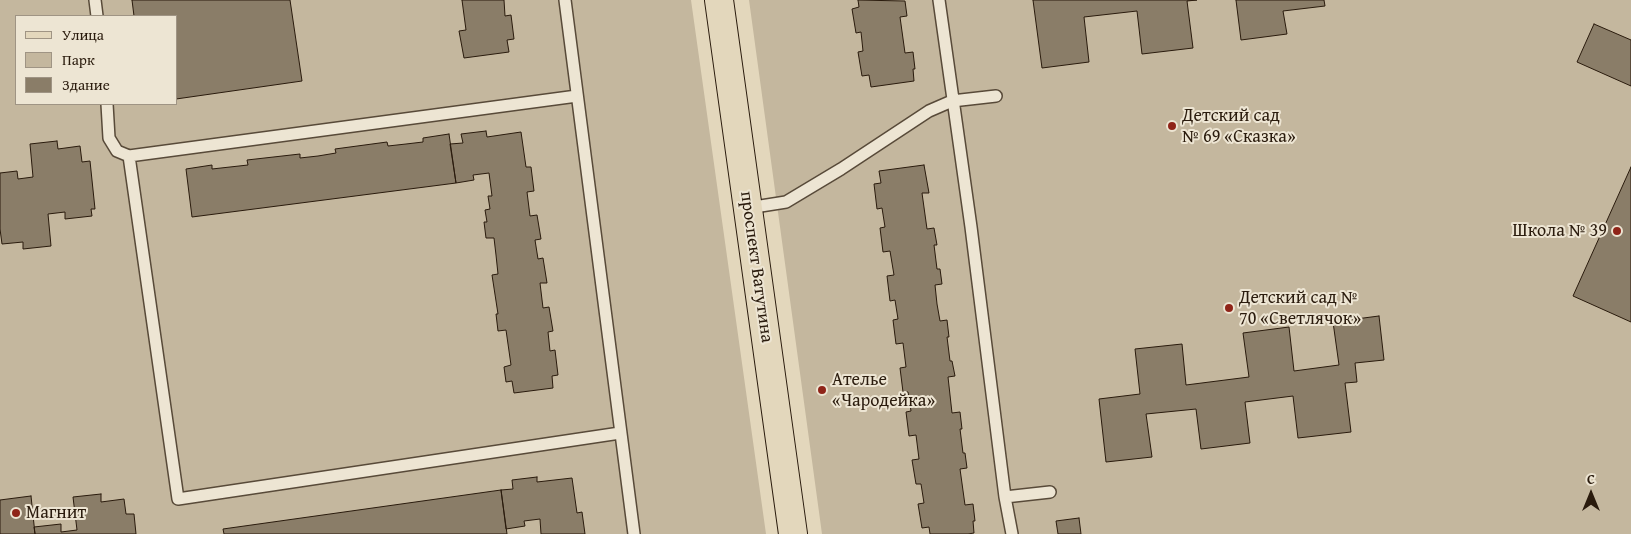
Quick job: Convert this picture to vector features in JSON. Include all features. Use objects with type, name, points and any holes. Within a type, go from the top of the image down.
[{"type":"main road","name":"проспект Ватутина","points":[[719,0],[793,534]]},
{"type":"lane","points":[[95,0],[97,15]]},
{"type":"lane","points":[[565,0],[634,534]]},
{"type":"lane","points":[[938,0],[971,227],[1005,497],[1012,534]]},
{"type":"lane","points":[[107,105],[109,138],[117,151],[130,156],[577,96]]},
{"type":"lane","points":[[748,208],[786,202],[841,169],[929,111],[952,101],[996,96]]},
{"type":"lane","points":[[130,156],[178,499],[620,433]]},
{"type":"lane","points":[[1005,497],[1050,492]]},
{"type":"green space","points":[[0,0],[691,0],[766,534],[0,534]]},
{"type":"green space","points":[[749,0],[1631,0],[1631,534],[822,534]]},
{"type":"building","points":[[132,0],[290,0],[302,81],[178,99],[178,15],[134,15]]},
{"type":"building","points":[[462,0],[504,0],[505,16],[511,15],[514,39],[507,40],[509,52],[464,58],[459,31],[466,30]]},
{"type":"building","points":[[858,0],[905,1],[907,16],[900,17],[905,53],[913,52],[914,81],[871,87],[869,75],[862,76],[858,52],[863,51],[861,32],[856,33],[852,9],[859,7]]},
{"type":"building","points":[[1033,0],[1197,0],[1187,1],[1193,48],[1142,54],[1137,11],[1084,17],[1089,62],[1042,68]]},
{"type":"building","points":[[1236,0],[1324,0],[1325,6],[1283,11],[1287,34],[1241,40]]},
{"type":"building","points":[[1594,24],[1631,40],[1631,86],[1577,62]]},
{"type":"building","points":[[486,131],[487,137],[521,132],[526,167],[531,167],[534,191],[527,192],[530,216],[537,215],[541,239],[535,240],[538,259],[543,258],[547,283],[540,283],[543,308],[549,307],[553,331],[548,332],[550,351],[555,350],[558,375],[552,376],[553,388],[514,393],[512,381],[506,382],[504,367],[511,365],[506,330],[498,331],[496,314],[498,314],[492,275],[498,274],[494,238],[486,238],[484,222],[487,222],[485,210],[490,209],[488,196],[492,196],[489,173],[473,175],[474,180],[456,183],[450,144],[463,143],[461,134]]},
{"type":"building","points":[[449,134],[456,183],[192,217],[186,169],[212,165],[212,169],[248,165],[247,160],[300,154],[300,158],[318,156],[336,153],[335,149],[387,142],[388,146],[423,142],[423,138]]},
{"type":"building","points":[[57,141],[58,149],[80,146],[82,162],[90,161],[95,209],[91,209],[92,216],[65,219],[65,212],[48,214],[51,246],[23,249],[23,242],[2,244],[0,229],[0,173],[17,171],[18,179],[33,177],[30,144]]},
{"type":"building","points":[[924,165],[929,193],[922,193],[927,229],[934,228],[937,245],[934,245],[937,269],[940,269],[942,284],[935,285],[937,304],[940,321],[947,320],[950,361],[952,361],[955,376],[948,377],[952,413],[960,412],[963,453],[965,453],[967,468],[960,469],[965,505],[973,504],[974,533],[968,534],[930,534],[929,527],[922,528],[918,504],[924,503],[921,484],[916,484],[912,460],[919,459],[916,435],[909,436],[906,412],[911,411],[908,392],[903,392],[900,368],[906,367],[903,343],[896,344],[893,320],[898,319],[895,300],[890,301],[887,276],[894,275],[890,251],[883,252],[880,228],[885,227],[882,208],[877,209],[874,184],[881,183],[879,171]]},
{"type":"building","name":"Школа № 39","points":[[1631,167],[1631,322],[1573,296]]},
{"type":"building","points":[[1379,316],[1384,360],[1355,363],[1357,382],[1345,383],[1351,432],[1298,438],[1293,396],[1245,402],[1250,443],[1201,449],[1196,409],[1146,414],[1152,457],[1106,462],[1099,399],[1140,394],[1135,349],[1182,344],[1186,385],[1249,377],[1243,333],[1289,327],[1294,371],[1339,365],[1333,322]]},
{"type":"building","points":[[537,477],[537,482],[572,478],[577,513],[582,512],[585,534],[541,534],[540,519],[524,521],[525,526],[506,529],[501,490],[513,489],[512,480]]},
{"type":"building","points":[[501,490],[507,534],[224,534],[223,529]]},
{"type":"building","points":[[101,494],[101,502],[124,499],[126,514],[134,514],[136,534],[35,534],[34,527],[61,524],[61,532],[77,530],[73,497]]},
{"type":"building","name":"Магнит","points":[[31,496],[35,534],[0,534],[0,500]]},
{"type":"building","points":[[1079,518],[1081,534],[1058,534],[1056,521]]},
{"type":"place","name":"Детский сад № 69 «Сказка»","points":[[1172,126]]},
{"type":"place","name":"Школа № 39","points":[[1617,231]]},
{"type":"place","name":"Детский сад № 70 «Светлячок»","points":[[1229,308]]},
{"type":"place","name":"Ателье «Чародейка»","points":[[822,390]]},
{"type":"place","name":"Магнит","points":[[16,513]]}]
